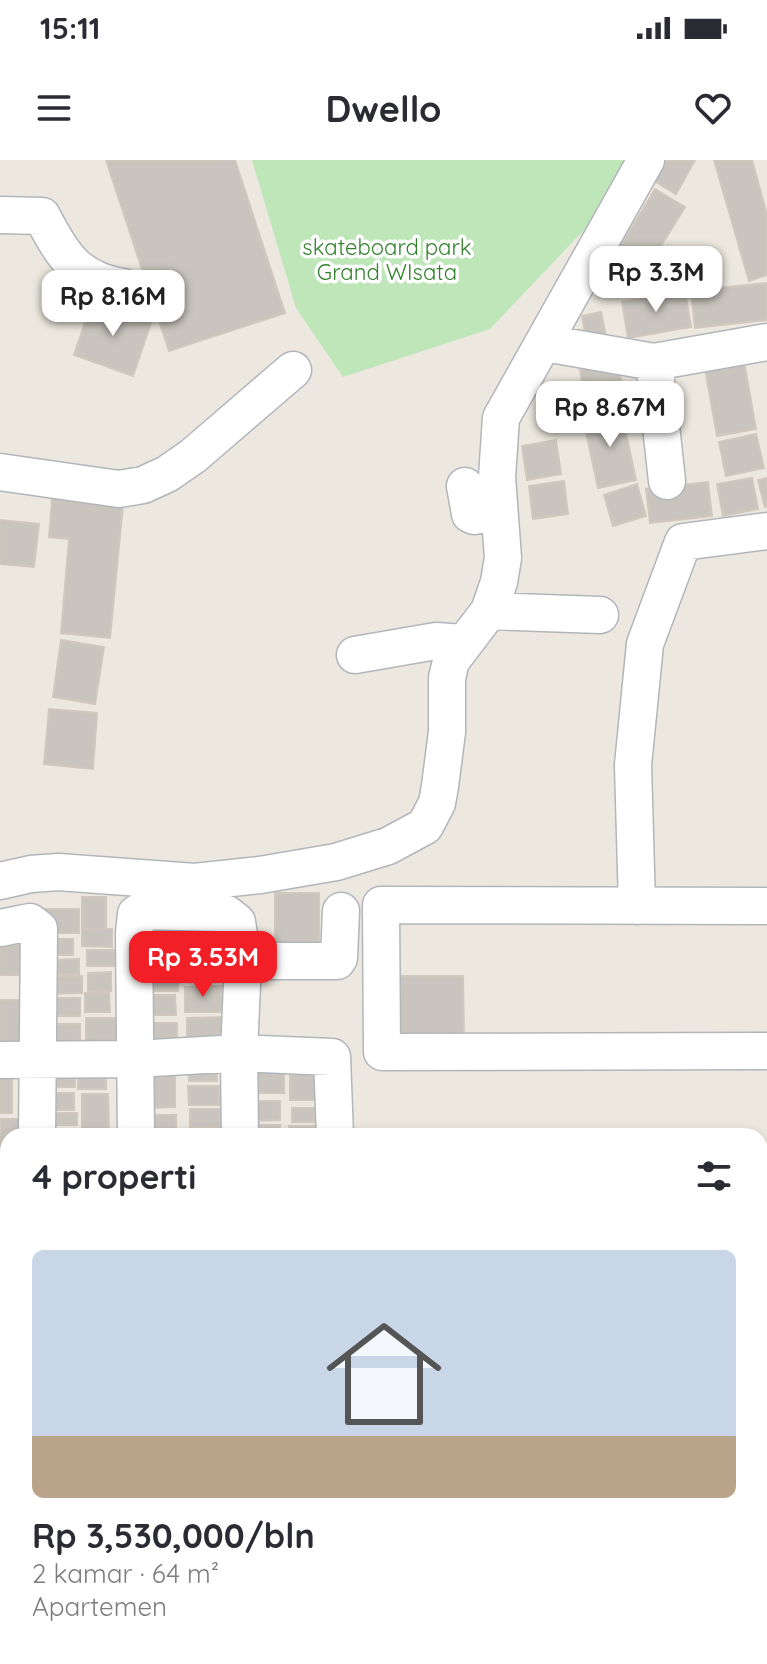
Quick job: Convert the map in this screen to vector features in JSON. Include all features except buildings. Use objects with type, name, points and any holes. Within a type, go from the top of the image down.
[{"type":"street","points":[[0,881],[58,872],[195,882],[260,875],[336,862],[404,840],[425,826],[437,803],[446,746],[447,678],[451,661],[489,611],[499,582],[503,558],[497,445],[501,418],[646,160]]},
{"type":"street","points":[[0,215],[42,216],[64,255],[83,273],[99,283],[123,287]]},
{"type":"street","points":[[545,343],[654,362],[767,342]]},
{"type":"street","points":[[654,362],[667,481]]},
{"type":"street","points":[[0,472],[119,489],[143,485],[167,474],[193,456],[293,370]]},
{"type":"street","points":[[465,486],[470,514],[499,512]]},
{"type":"street","points":[[637,906],[633,765],[645,644],[683,542],[767,531]]},
{"type":"street","points":[[489,611],[600,615]]},
{"type":"street","points":[[355,655],[426,642],[463,643]]},
{"type":"street","points":[[336,862],[381,905],[767,906]]},
{"type":"street","points":[[381,905],[382,1052],[767,1051]]},
{"type":"street","points":[[136,1128],[136,914],[141,911],[227,914],[237,922],[243,961],[240,1128]]},
{"type":"street","points":[[243,961],[337,961],[341,911]]},
{"type":"street","points":[[0,928],[30,922],[39,929],[37,1128]]},
{"type":"street","points":[[0,1060],[135,1059],[239,1053],[332,1057],[335,1128]]},
{"type":"green space","name":"skateboard park Grand WIsata","points":[[252,160],[624,160],[585,229],[490,329],[343,377],[296,308]]}]
